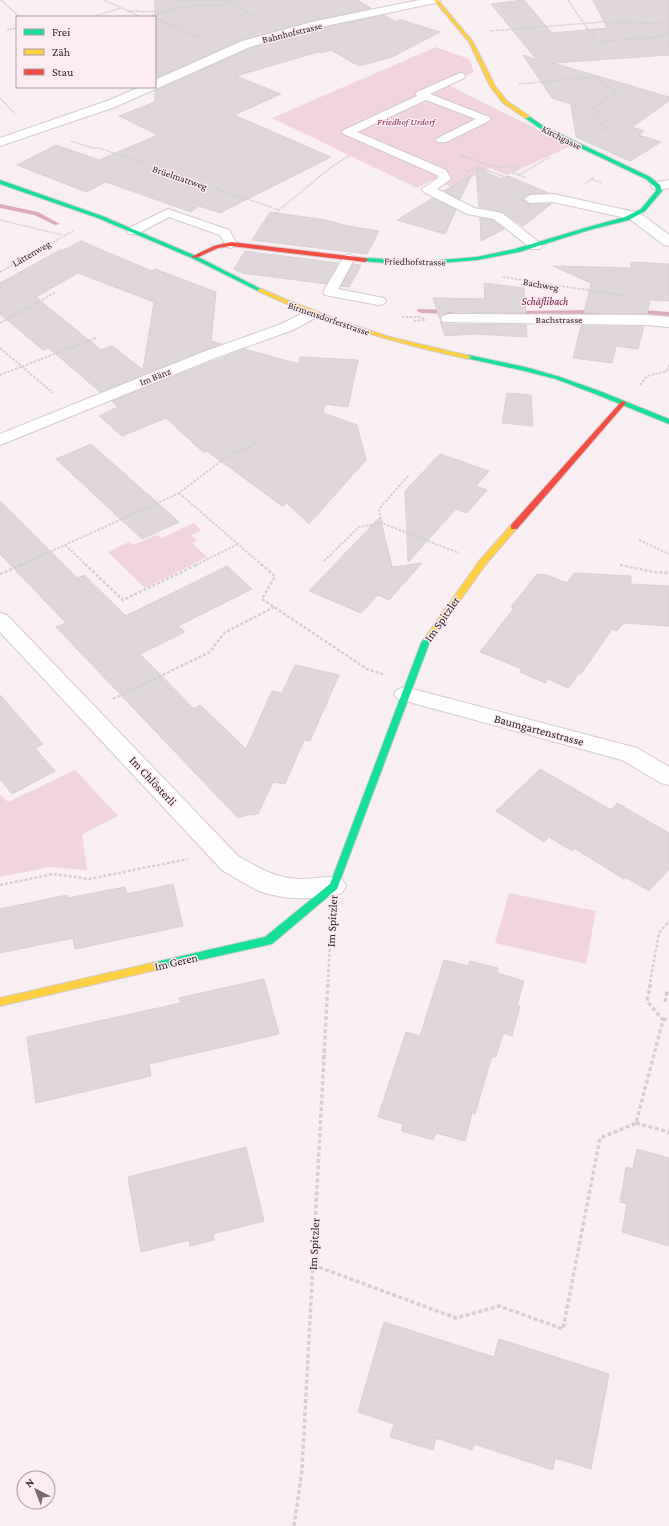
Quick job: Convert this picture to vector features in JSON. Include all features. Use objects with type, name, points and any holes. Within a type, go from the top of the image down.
[{"type":"street","name":"Bahnhofstrasse","points":[[156,85],[229,50],[288,32],[436,0]]},
{"type":"street","name":"Kirchgasse","points":[[436,0],[471,42],[493,86],[506,102],[543,128],[664,185],[652,201],[635,216]]},
{"type":"street","points":[[0,142],[111,104],[149,88]]},
{"type":"street","name":"Birmensdorferstrasse","points":[[0,182],[100,217],[133,231],[194,257],[311,314],[420,347],[521,368],[557,378],[624,403],[669,422]]},
{"type":"street","points":[[635,216],[669,242]]},
{"type":"street","name":"Friedhofstrasse","points":[[194,257],[216,247],[231,244],[349,258],[412,262],[460,261],[498,255],[536,246],[597,226],[635,216]]},
{"type":"street","name":"Im Bänz","points":[[0,440],[209,355],[287,327],[311,314]]},
{"type":"street","name":"Bachstrasse","points":[[449,319],[646,320],[669,322]]},
{"type":"street","name":"Im Spitzler","points":[[334,886],[425,643],[483,562],[624,403]]},
{"type":"street","name":"Im Chlösterli","points":[[0,620],[230,863],[265,883],[300,889],[334,886]]},
{"type":"street","name":"Baumgartenstrasse","points":[[407,688],[629,754],[669,777]]},
{"type":"street","name":"Im Geren","points":[[0,1002],[268,941],[334,886]]},
{"type":"lane","points":[[442,140],[485,119],[421,94],[460,76]]},
{"type":"lane","points":[[426,96],[348,132],[442,173],[445,179],[428,189],[471,211],[498,216],[536,246]]},
{"type":"lane","points":[[530,199],[553,198],[635,216]]},
{"type":"lane","points":[[133,231],[168,213],[225,233],[231,244]]},
{"type":"lane","points":[[349,258],[330,292],[379,301]]},
{"type":"path","points":[[1,0],[19,16]]},
{"type":"path","points":[[104,0],[139,16]]},
{"type":"path","points":[[196,6],[201,0]]},
{"type":"path","points":[[222,0],[288,32]]},
{"type":"path","points":[[568,0],[597,42],[668,36],[669,31]]},
{"type":"path","points":[[155,16],[182,7],[228,4]]},
{"type":"path","points":[[95,16],[122,8]]},
{"type":"path","points":[[127,11],[166,12]]},
{"type":"path","points":[[156,19],[229,50]]},
{"type":"path","points":[[464,33],[582,22],[641,22],[669,24]]},
{"type":"path","points":[[7,30],[16,28]]},
{"type":"path","points":[[493,86],[593,77],[617,91],[589,111],[606,128],[572,142]]},
{"type":"path","points":[[0,98],[18,117]]},
{"type":"path","name":"Brüelmattweg","points":[[36,129],[92,148],[100,148],[188,180],[279,210]]},
{"type":"path","points":[[455,153],[498,168],[505,168],[511,165],[519,167],[513,173],[533,180]]},
{"type":"path","points":[[519,175],[543,159],[555,154]]},
{"type":"path","points":[[246,245],[279,210],[342,159]]},
{"type":"path","points":[[445,179],[458,176],[478,167],[505,177]]},
{"type":"path","points":[[580,188],[596,176]]},
{"type":"path","name":"Lättenweg","points":[[0,220],[63,235],[0,272]]},
{"type":"path","name":"Bachweg","points":[[499,277],[583,291],[623,295],[629,298]]},
{"type":"path","points":[[0,323],[56,292]]},
{"type":"path","points":[[0,375],[96,338]]},
{"type":"path","points":[[0,348],[72,410]]},
{"type":"path","points":[[638,386],[647,376],[667,371],[669,365]]},
{"type":"path","points":[[0,574],[179,493],[224,458],[256,443]]},
{"type":"path","points":[[382,523],[379,508],[408,476]]},
{"type":"path","points":[[179,493],[275,576],[262,599],[367,669],[407,688]]},
{"type":"path","points":[[324,561],[359,527],[382,523],[483,562]]},
{"type":"path","points":[[639,540],[669,554]]},
{"type":"path","points":[[65,545],[123,600],[238,544]]},
{"type":"path","points":[[620,565],[654,572],[669,573]]},
{"type":"path","points":[[87,712],[210,652],[224,634],[274,607]]},
{"type":"path","points":[[0,885],[53,874],[89,879],[220,852]]},
{"type":"path","name":"Im Spitzler","points":[[294,1526],[302,1470],[334,886]]},
{"type":"path","points":[[663,1020],[647,1001],[659,933],[669,921]]},
{"type":"path","points":[[665,1002],[667,991],[669,992]]},
{"type":"path","points":[[663,1020],[669,1018]]},
{"type":"path","points":[[636,1123],[663,1020]]},
{"type":"path","points":[[313,1265],[456,1318],[499,1306],[563,1329],[600,1138],[636,1123],[669,1132]]},
{"type":"green space","name":"Friedhof Urdorf","points":[[436,47],[469,59],[474,72],[448,85],[571,146],[507,175],[490,168],[451,187],[434,179],[417,188],[272,118]]},
{"type":"green space","points":[[194,523],[201,530],[191,535],[197,540],[192,543],[207,557],[145,588],[108,552],[129,542],[133,545],[157,535],[162,538]]},
{"type":"green space","points":[[75,770],[118,816],[82,834],[87,870],[50,867],[0,877],[0,794],[8,802]]},
{"type":"green space","points":[[509,893],[596,911],[586,964],[495,943]]},
{"type":"building","points":[[155,0],[357,0],[371,8],[316,20],[242,40],[156,78]]},
{"type":"building","points":[[524,0],[552,33],[607,28],[593,0],[669,0],[669,55],[553,63],[669,97],[669,101],[632,127],[644,131],[639,135],[661,142],[630,161],[576,137],[571,104],[552,98],[523,55],[537,60],[491,4]]},
{"type":"building","points":[[384,15],[396,22],[401,20],[440,32],[392,57],[359,66],[331,50],[321,53],[318,52],[236,76],[281,94],[234,115],[331,157],[220,213],[199,206],[191,212],[106,182],[86,192],[17,165],[56,145],[99,160],[158,135],[119,116],[155,102],[155,91],[251,48],[316,29]]},
{"type":"building","points":[[476,168],[502,179],[508,176],[549,193],[529,194],[523,199],[529,204],[551,204],[523,226],[502,212],[479,207]]},
{"type":"building","points":[[472,175],[460,199],[444,191]]},
{"type":"building","points":[[433,198],[456,210],[445,234],[397,220]]},
{"type":"building","points":[[270,212],[326,220],[348,226],[379,231],[367,254],[252,240]]},
{"type":"building","points":[[480,218],[493,220],[504,229],[481,241]]},
{"type":"building","points":[[81,241],[152,271],[155,269],[216,292],[211,341],[222,344],[100,392],[49,348],[43,350],[0,314],[0,283],[60,250],[62,251]],"holes":[[[78,273],[154,302],[143,370],[112,346],[101,350],[36,297]]]},
{"type":"building","points":[[245,251],[338,263],[326,284],[242,273],[234,269]]},
{"type":"building","points":[[631,262],[669,264],[669,301],[650,300],[647,314],[584,313],[591,284],[593,284],[553,266],[631,268]]},
{"type":"building","points":[[353,264],[361,265],[349,287],[341,286]]},
{"type":"building","points":[[484,283],[524,288],[526,313],[449,312],[443,315],[440,319],[433,298],[485,299]]},
{"type":"building","points":[[440,321],[443,324],[526,325],[527,337],[474,334],[445,336]]},
{"type":"building","points":[[581,326],[644,326],[638,349],[616,346],[612,363],[573,358]]},
{"type":"building","points":[[244,349],[299,364],[300,357],[358,360],[348,407],[325,404],[323,413],[357,425],[366,460],[309,524],[287,503],[282,506],[207,451],[203,452],[166,418],[122,436],[99,416],[118,407],[112,401]]},
{"type":"building","points":[[507,393],[531,395],[533,426],[502,423]]},
{"type":"building","points":[[91,444],[179,522],[142,539],[56,459]]},
{"type":"building","points":[[440,454],[489,471],[476,486],[487,490],[467,513],[456,509],[408,562],[405,491]]},
{"type":"building","points":[[0,501],[77,578],[84,575],[126,616],[227,566],[252,589],[178,626],[185,632],[140,654],[194,709],[200,705],[246,749],[272,691],[282,693],[295,665],[339,675],[310,741],[304,740],[285,784],[273,782],[258,814],[238,818],[56,627],[66,623],[0,554]]},
{"type":"building","points":[[380,517],[392,567],[422,563],[389,600],[378,595],[361,613],[309,591]]},
{"type":"building","points":[[574,573],[631,576],[631,584],[669,586],[669,626],[624,623],[617,631],[612,629],[581,674],[579,673],[568,688],[548,679],[545,683],[520,672],[522,669],[480,652],[514,608],[511,607],[537,574],[547,575],[567,583]]},
{"type":"building","points":[[0,695],[43,744],[35,748],[55,771],[12,794],[0,779]]},
{"type":"building","points":[[540,769],[611,810],[617,803],[669,833],[669,869],[649,891],[625,877],[624,879],[574,848],[572,851],[549,837],[544,842],[496,811]]},
{"type":"building","points":[[173,884],[183,926],[75,949],[73,938],[0,953],[0,909],[67,895],[67,898],[125,887],[127,894]]},
{"type":"building","points":[[444,960],[468,966],[470,961],[498,968],[497,973],[524,981],[517,1005],[520,1006],[512,1036],[503,1033],[496,1057],[492,1056],[475,1114],[472,1113],[465,1141],[436,1133],[433,1140],[402,1131],[403,1124],[378,1117],[406,1032],[420,1036]]},
{"type":"building","points":[[264,979],[279,1034],[149,1064],[151,1076],[36,1103],[27,1037],[181,1003],[179,998]]},
{"type":"building","points":[[246,1147],[264,1221],[213,1234],[214,1240],[190,1246],[189,1240],[141,1252],[128,1177]]},
{"type":"building","points":[[637,1149],[669,1158],[669,1246],[622,1232],[627,1204],[620,1202],[626,1167],[633,1169]]},
{"type":"building","points":[[384,1322],[494,1357],[499,1339],[609,1374],[591,1469],[555,1458],[553,1470],[474,1444],[472,1450],[436,1438],[433,1450],[390,1437],[394,1424],[358,1412]]},
{"type":"waterway","name":"Schäflibach","points":[[0,206],[36,213],[57,224]]},
{"type":"waterway","name":"Schäflibach","points":[[421,311],[451,312]]},
{"type":"waterway","name":"Schäflibach","points":[[635,311],[669,314]]},
{"type":"waterway","name":"Schäflibach","points":[[509,313],[597,312]]},
{"type":"traffic: fast","points":[[365,260],[413,263],[445,262],[477,259],[505,254],[587,229],[627,219],[643,210],[659,191],[658,186],[648,178],[543,128],[527,117]]},
{"type":"traffic: fast","points":[[0,182],[100,217],[194,257],[260,290]]},
{"type":"traffic: fast","points":[[468,357],[525,369],[558,378],[600,393],[669,422]]},
{"type":"traffic: fast","points":[[156,966],[268,941],[334,886],[425,643],[429,638]]},
{"type":"traffic: slow","points":[[436,0],[471,42],[493,86],[505,102],[527,117]]},
{"type":"traffic: slow","points":[[260,290],[285,302],[336,322],[388,338],[468,357]]},
{"type":"traffic: slow","points":[[429,638],[483,562],[514,527]]},
{"type":"traffic: slow","points":[[0,1002],[156,966]]},
{"type":"traffic: jam","points":[[194,257],[216,247],[231,244],[365,260]]},
{"type":"traffic: jam","points":[[514,527],[623,403]]}]
